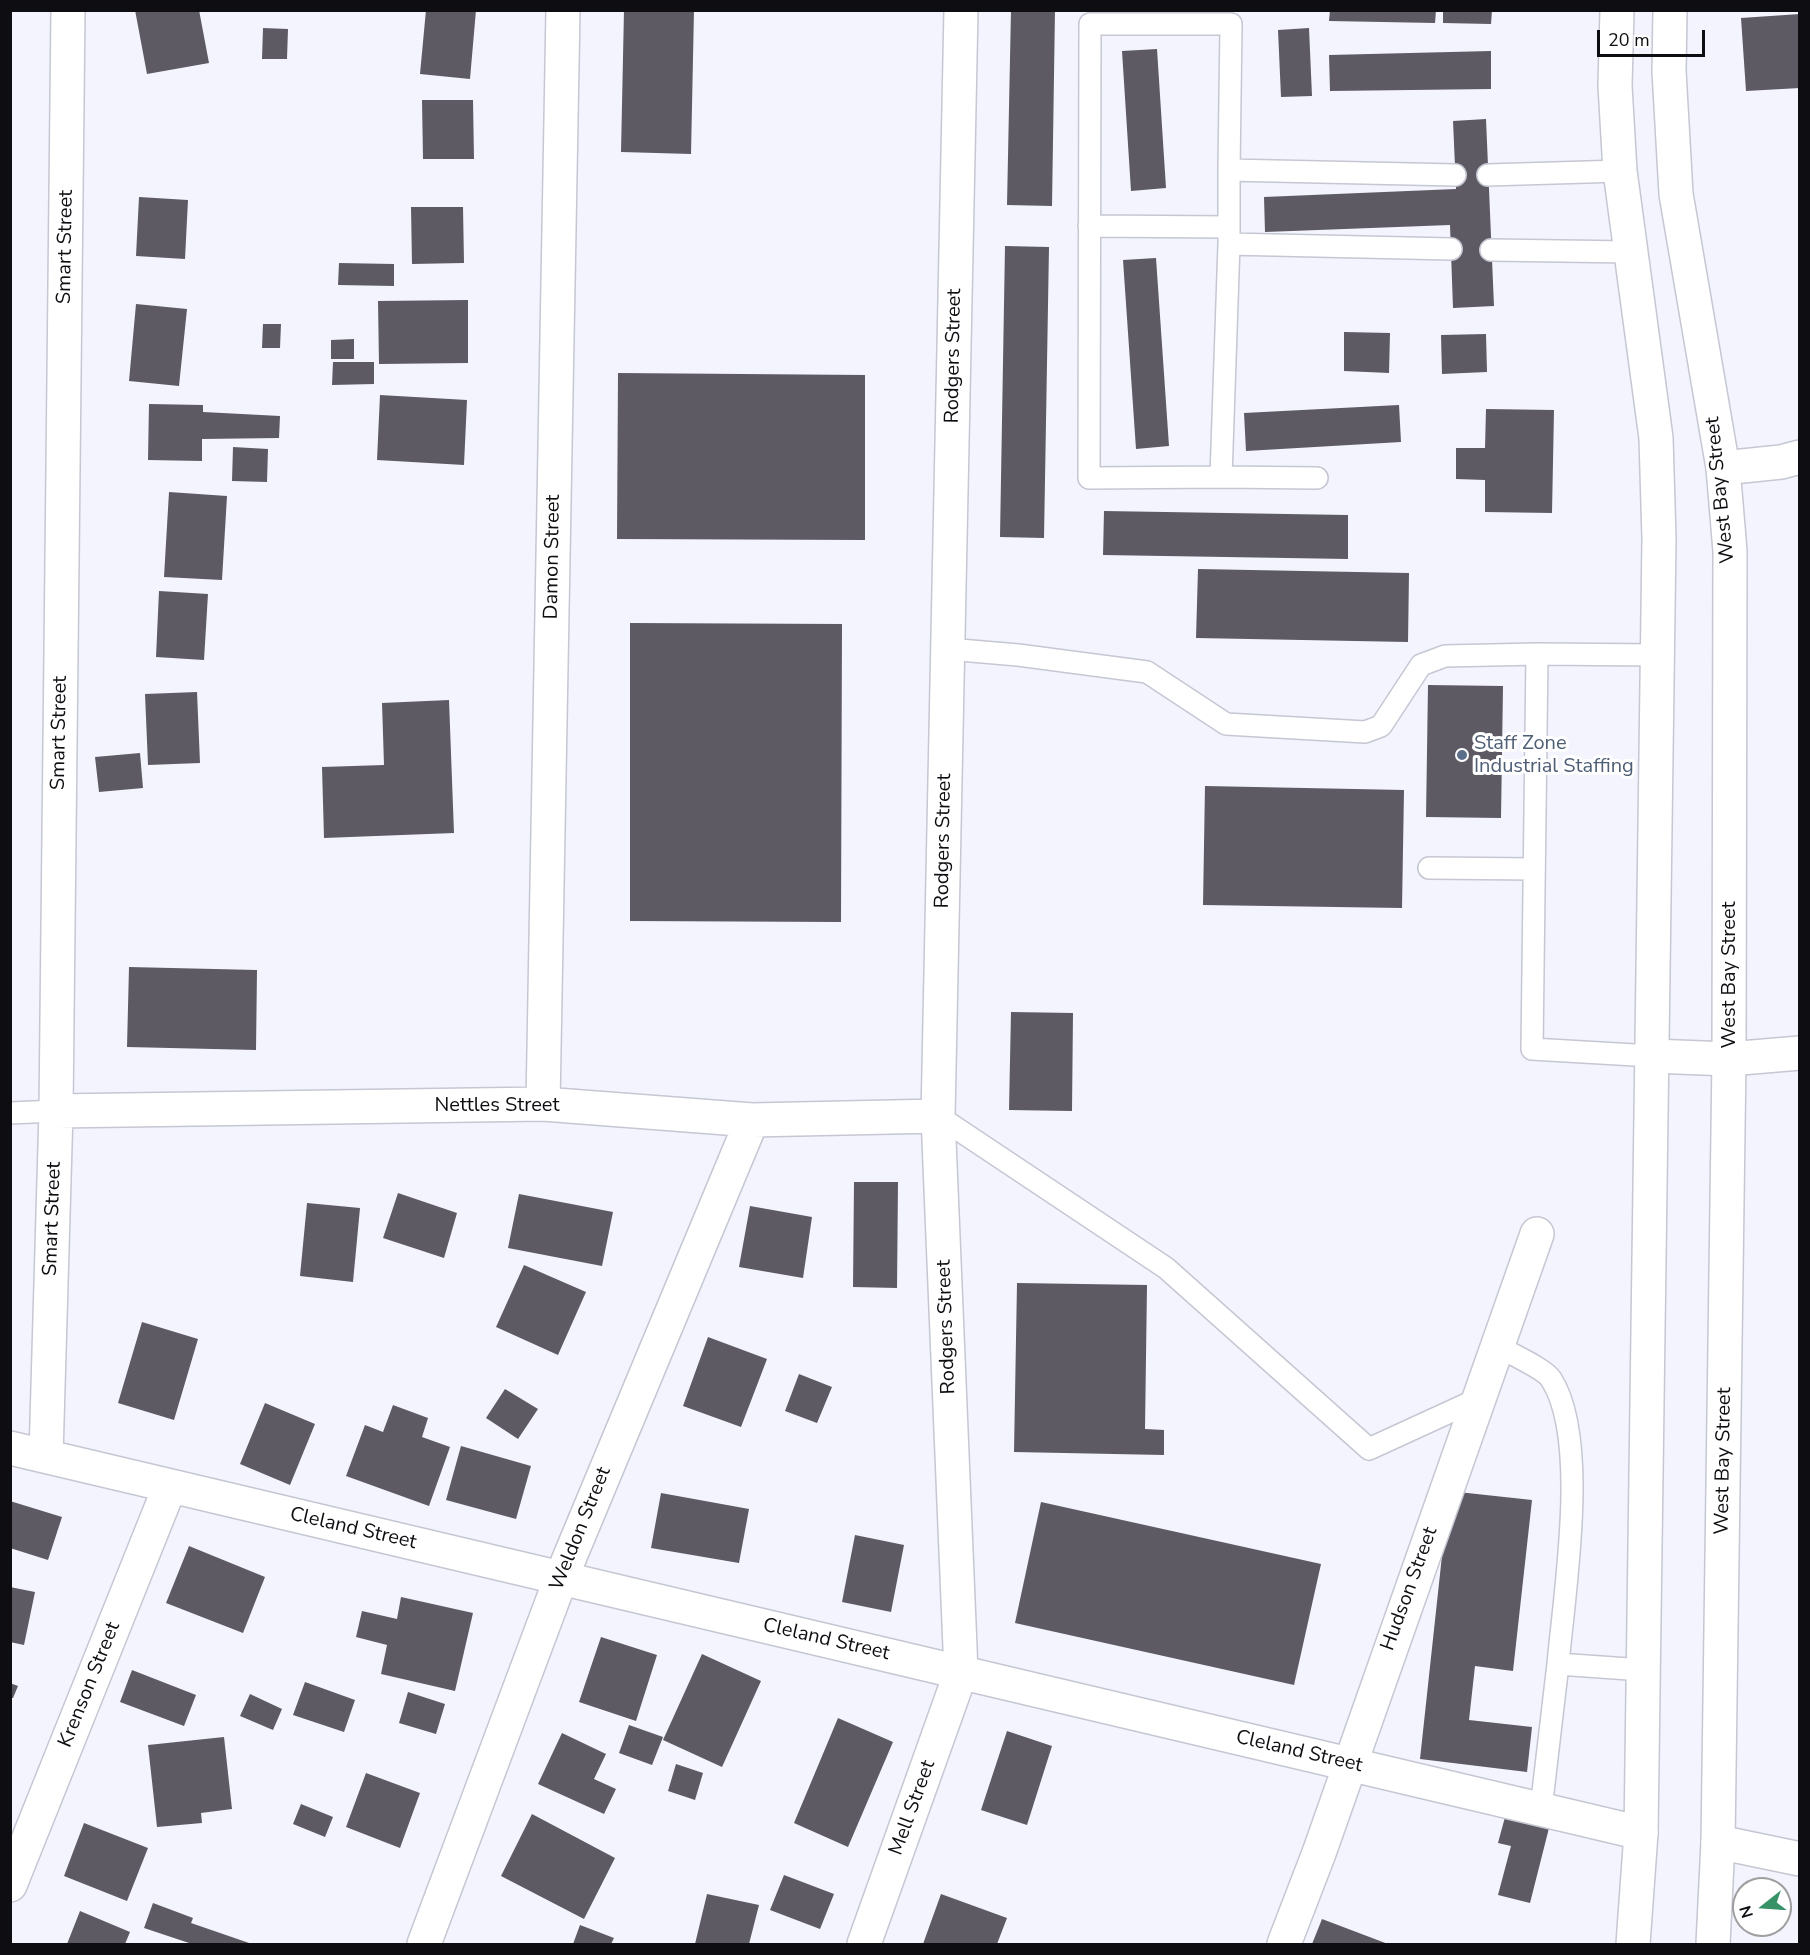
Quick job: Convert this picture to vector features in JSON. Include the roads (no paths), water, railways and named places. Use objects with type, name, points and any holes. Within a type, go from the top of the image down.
[{"type":"street","name":"Smart Street","points":[[46,1456],[56,1111],[68,10]]},
{"type":"street","name":"Damon Street","points":[[543,1104],[563,10]]},
{"type":"street","name":"Rodgers Street","points":[[961,10],[938,1116],[961,1672]]},
{"type":"street","points":[[1617,10],[1615,86],[1620,171],[1656,438],[1659,539],[1641,1833],[1633,1944]]},
{"type":"street","name":"West Bay Street","points":[[1670,10],[1669,71],[1676,194],[1723,468],[1730,551],[1729,1059],[1718,1842],[1713,1944]]},
{"type":"street","points":[[1723,468],[1781,462],[1800,457]]},
{"type":"street","points":[[1652,1056],[1729,1059],[1800,1053]]},
{"type":"street","name":"Nettles Street","points":[[56,1111],[543,1104],[752,1120],[938,1116]]},
{"type":"street","name":"Weldon Street","points":[[424,1944],[561,1578],[752,1120]]},
{"type":"street","name":"Hudson Street","points":[[1284,1944],[1319,1853],[1348,1764],[1537,1234]]},
{"type":"street","name":"Cleland Street","points":[[10,1448],[1641,1833]]},
{"type":"street","name":"Krenson Street","points":[[10,1885],[170,1486]]},
{"type":"street","name":"Mell Street","points":[[864,1944],[961,1672]]},
{"type":"street","points":[[1718,1842],[1800,1859]]},
{"type":"lane","points":[[1221,477],[1229,236],[1231,24],[1090,24],[1089,478],[1317,478]]},
{"type":"lane","points":[[1229,170],[1455,175]]},
{"type":"lane","points":[[1488,175],[1620,171]]},
{"type":"lane","points":[[1089,226],[1451,249]]},
{"type":"lane","points":[[1491,250],[1631,252]]},
{"type":"lane","points":[[948,649],[1018,655],[1147,672],[1226,724],[1365,732],[1381,726],[1406,683],[1421,665],[1445,656],[1658,655]]},
{"type":"lane","points":[[1538,654],[1532,1049],[1652,1056]]},
{"type":"lane","points":[[1429,868],[1534,869]]},
{"type":"lane","points":[[10,1113],[56,1111]]},
{"type":"lane","points":[[938,1116],[1166,1268],[1369,1449],[1478,1398]]},
{"type":"lane","points":[[1497,1346],[1551,1378],[1565,1417],[1574,1484],[1558,1664],[1541,1809]]},
{"type":"lane","points":[[1558,1664],[1643,1670]]},
{"type":"place","name":"Staff Zone Industrial Staffing","points":[[1462,755]]}]
